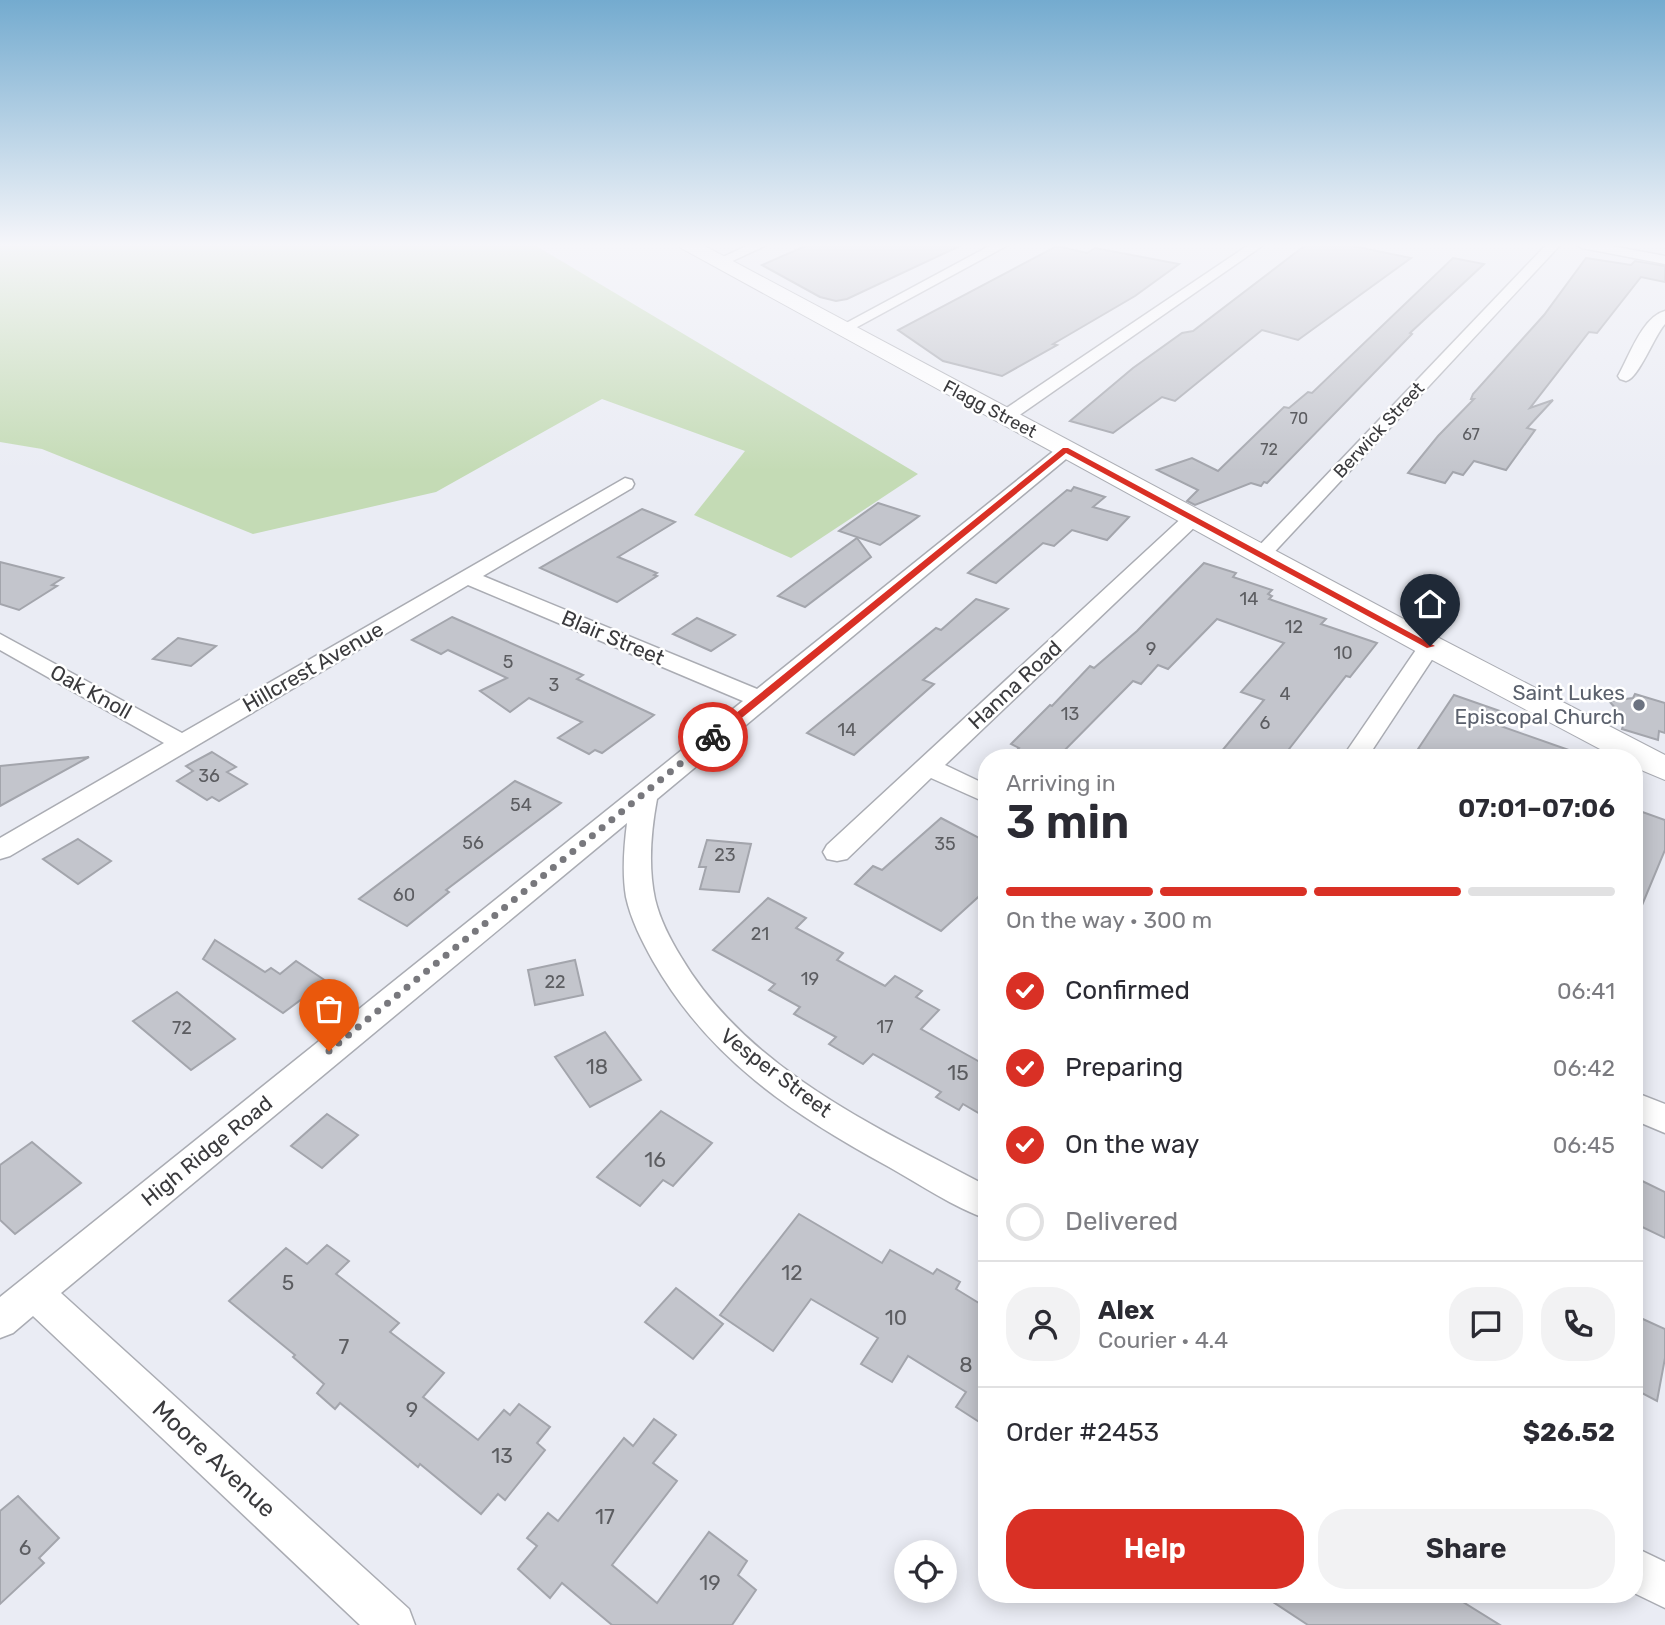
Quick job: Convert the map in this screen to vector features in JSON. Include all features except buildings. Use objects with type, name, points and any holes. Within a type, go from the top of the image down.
[{"type":"street","name":"Flagg Street","points":[[825,320],[1627,749]]},
{"type":"street","points":[[843,330],[862,320]]},
{"type":"street","points":[[1005,417],[1147,320]]},
{"type":"street","name":"Berwick Street","points":[[1261,555],[1483,320]]},
{"type":"street","points":[[1626,376],[1651,330],[1660,320]]},
{"type":"street","name":"High Ridge Road","points":[[0,1320],[1066,450]]},
{"type":"street","name":"Hillcrest Avenue","points":[[0,850],[625,484]]},
{"type":"street","name":"Hanna Road","points":[[837,852],[1193,518]]},
{"type":"street","name":"Blair Street","points":[[468,577],[758,699]]},
{"type":"street","name":"Oak Knoll","points":[[0,641],[181,743]]},
{"type":"street","points":[[1360,749],[1430,646]]},
{"type":"street","name":"Flagg Street","points":[[1643,757],[1665,769]]},
{"type":"street","points":[[928,767],[978,792]]},
{"type":"street","name":"Vesper Street","points":[[645,793],[640,817],[638,865],[639,890],[645,913],[669,966],[706,1018],[731,1042],[806,1101],[978,1199]]},
{"type":"street","points":[[1643,1109],[1665,1119]]},
{"type":"street","name":"Moore Avenue","points":[[34,1293],[393,1625]]},
{"type":"street","points":[[1643,1574],[1665,1586]]},
{"type":"green space","points":[[0,320],[660,320],[918,474],[791,558],[694,515],[745,451],[602,399],[436,492],[253,534],[42,449],[0,442]]},
{"type":"way so far","points":[[329,1051],[713,737]]},
{"type":"place","name":"Saint Lukes Episcopal Church","points":[[1639,705]]},
{"type":"route","points":[[713,737],[1066,450],[1430,646]]}]
